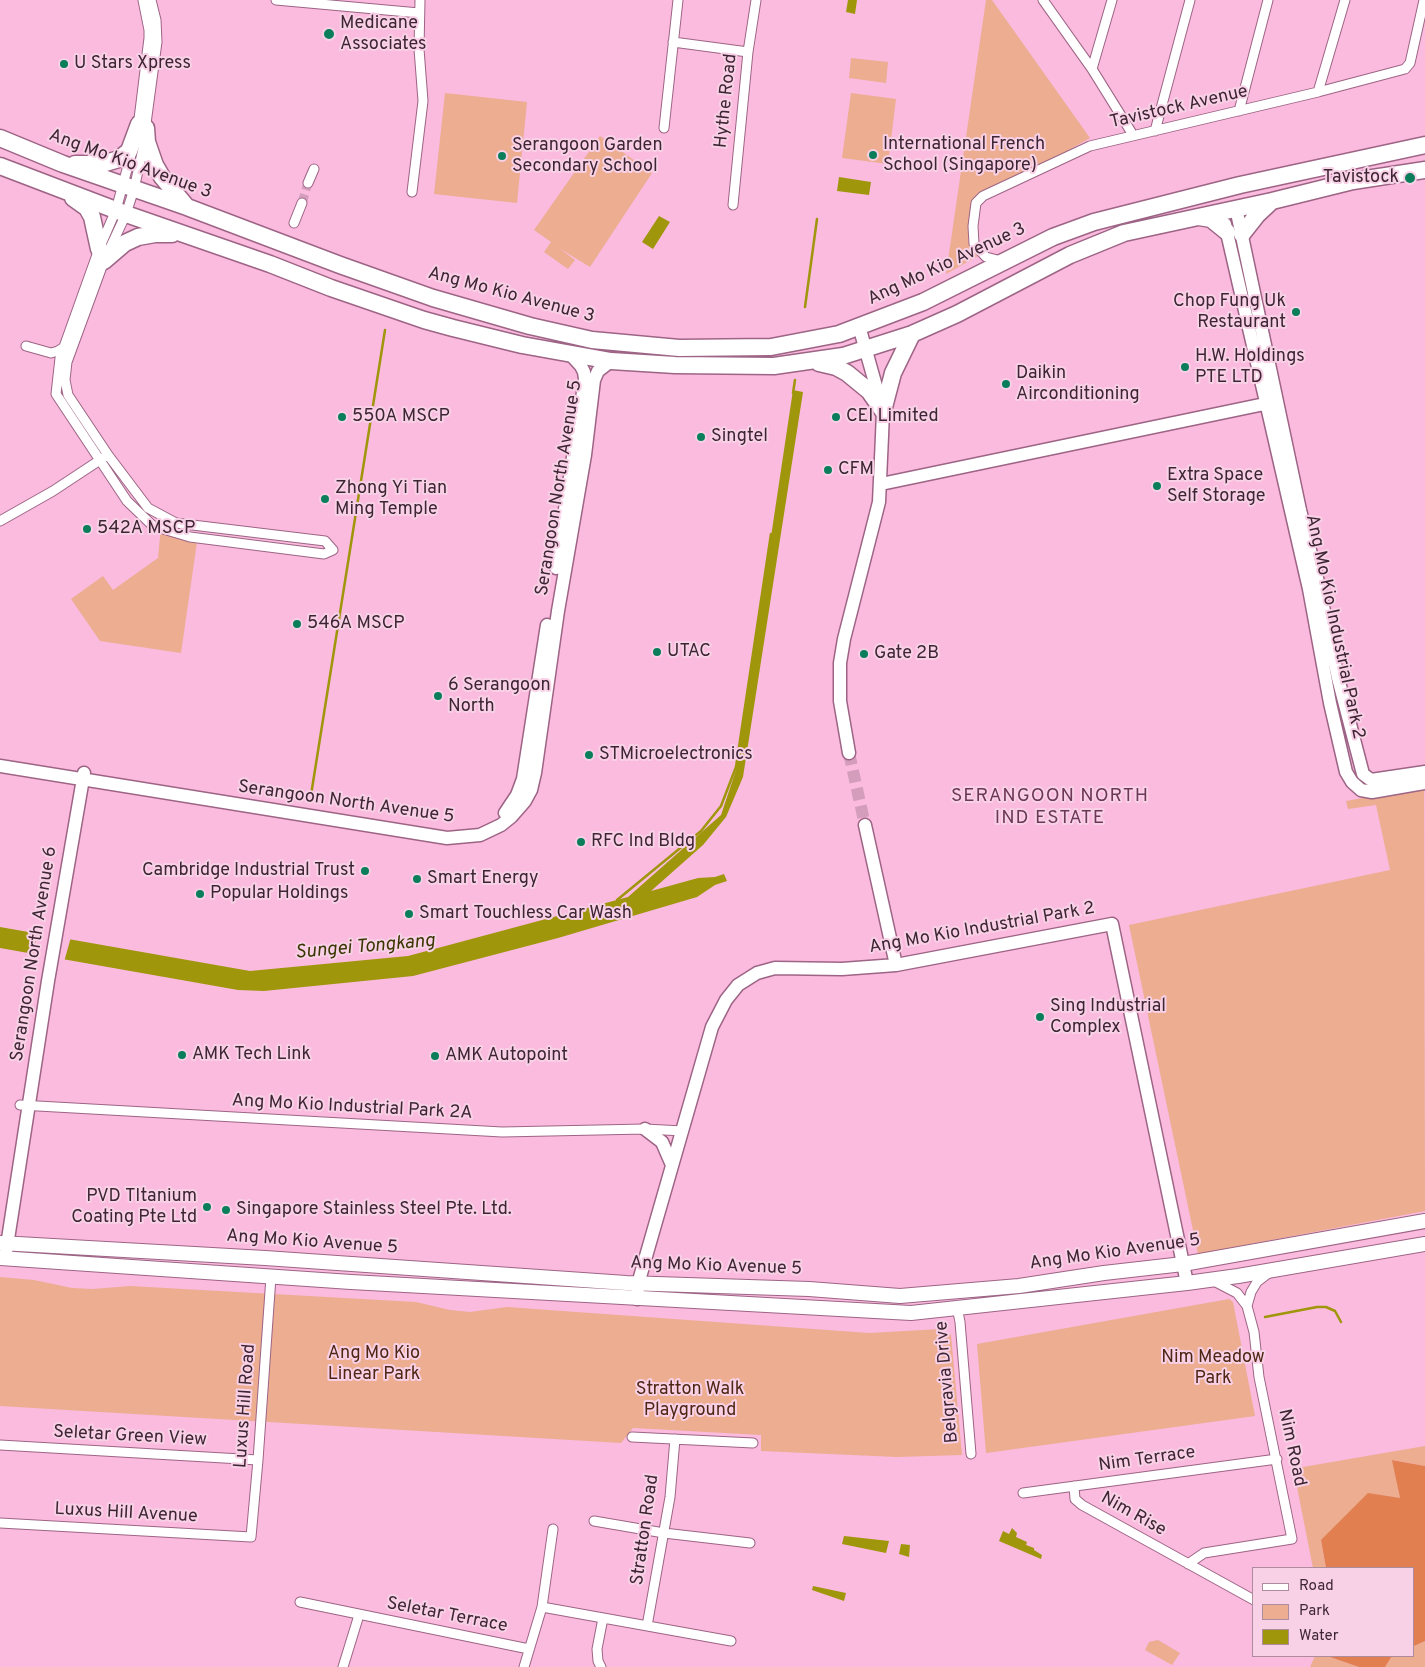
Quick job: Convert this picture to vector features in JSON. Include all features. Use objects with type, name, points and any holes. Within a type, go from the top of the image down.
[{"type":"highway","points":[[63,164],[102,164],[119,158],[129,151],[142,126]]},
{"type":"highway","points":[[142,126],[155,166],[187,207]]},
{"type":"highway","name":"Ang Mo Kio Avenue 3","points":[[0,138],[63,164],[187,207],[433,298],[530,326],[592,340],[679,348],[771,347],[838,334],[923,302],[1053,237],[1104,220],[1240,185],[1425,145]]},
{"type":"highway","points":[[0,166],[121,212],[424,320],[522,345],[572,355],[611,361],[675,366],[774,366],[843,356],[912,334],[957,314],[1070,255],[1124,233],[1272,201],[1353,181],[1425,170]]},
{"type":"highway","points":[[57,187],[87,208],[92,217],[102,255],[138,237],[155,234],[184,234]]},
{"type":"highway","points":[[1199,217],[1211,219],[1235,233],[1272,201]]},
{"type":"highway","points":[[1104,220],[1114,225],[1114,233],[1110,238]]},
{"type":"highway","points":[[293,273],[292,268],[296,256],[303,251]]},
{"type":"highway","points":[[882,411],[894,373],[912,334]]},
{"type":"highway","points":[[813,361],[836,367],[847,373],[869,391],[882,411]]},
{"type":"main road","name":"Ang Mo Kio Avenue 5","points":[[2,1241],[638,1284],[809,1290],[900,1296],[1019,1286],[1104,1273],[1183,1264],[1425,1221]]},
{"type":"main road","name":"Ang Mo Kio Avenue 5","points":[[2,1259],[351,1282],[911,1313],[1211,1280],[1425,1244]]},
{"type":"main road","points":[[341,1263],[349,1274],[351,1282]]},
{"type":"street","points":[[142,126],[149,38],[143,0]]},
{"type":"street","points":[[121,212],[102,255],[67,362],[65,380],[68,396],[108,455],[148,508],[176,523],[325,541],[333,550],[324,554],[308,553],[190,537],[154,526],[127,502],[56,394],[60,358],[102,255],[121,212],[129,187],[157,42],[156,20],[151,0]]},
{"type":"street","points":[[276,0],[419,13]]},
{"type":"street","points":[[412,192],[423,101],[419,57],[420,0]]},
{"type":"street","points":[[664,128],[678,0]]},
{"type":"street","name":"Hythe Road","points":[[733,205],[748,52],[756,0]]},
{"type":"street","points":[[1043,0],[1092,69],[1133,135]]},
{"type":"street","points":[[1092,69],[1112,0]]},
{"type":"street","points":[[1155,131],[1190,0]]},
{"type":"street","points":[[1239,111],[1268,0]]},
{"type":"street","points":[[1318,92],[1345,0]]},
{"type":"street","name":"Tavistock Avenue","points":[[1003,262],[993,261],[986,257],[974,244],[972,226],[976,203],[982,196],[1093,145],[1318,92],[1405,69],[1410,63],[1424,0]]},
{"type":"street","points":[[673,42],[748,52]]},
{"type":"street","points":[[308,183],[314,169]]},
{"type":"street","points":[[294,223],[302,203]]},
{"type":"street","name":"Ang Mo Kio Industrial Park 2","points":[[1229,210],[1271,402],[1330,703],[1346,772],[1352,782],[1361,790],[1372,792],[1425,783]]},
{"type":"street","points":[[849,753],[840,701],[840,663],[844,639],[879,502],[881,484],[882,411],[859,326]]},
{"type":"street","points":[[26,346],[52,353],[64,347]]},
{"type":"street","name":"Serangoon North Avenue 5","points":[[0,766],[80,776],[449,831],[478,827],[496,820],[507,811],[518,795],[523,779],[585,379],[584,372],[572,355]]},
{"type":"street","name":"Serangoon North Avenue 5","points":[[0,760],[80,776],[447,838],[480,835],[501,825],[525,801],[531,790],[558,611],[585,455],[594,380],[598,371],[611,361]]},
{"type":"street","points":[[881,484],[1271,402]]},
{"type":"street","name":"Ang Mo Kio Industrial Park 2","points":[[1271,402],[1318,582],[1338,678],[1363,774],[1371,780],[1425,772]]},
{"type":"street","points":[[0,517],[53,491],[108,455]]},
{"type":"street","points":[[0,521],[23,507]]},
{"type":"street","points":[[308,553],[309,539]]},
{"type":"street","name":"Serangoon North Avenue 6","points":[[2,1259],[2,1241],[56,917],[68,860],[80,776]]},
{"type":"street","points":[[865,825],[896,965]]},
{"type":"street","name":"Ang Mo Kio Industrial Park 2","points":[[637,1298],[638,1284],[712,1027],[726,1000],[738,985],[757,973],[775,968],[842,970],[896,965],[1112,924],[1187,1283]]},
{"type":"street","name":"Ang Mo Kio Industrial Park 2A","points":[[24,1105],[502,1132],[644,1129],[683,1131]]},
{"type":"street","points":[[644,1129],[662,1142],[672,1165]]},
{"type":"street","points":[[1248,1306],[1251,1292],[1258,1282],[1272,1270]]},
{"type":"street","name":"Luxus Hill Road","points":[[251,1537],[271,1277]]},
{"type":"street","points":[[1211,1280],[1237,1292],[1248,1306]]},
{"type":"street","name":"Nim Road","points":[[1188,1564],[1204,1553],[1292,1539],[1259,1377],[1254,1332],[1248,1306]]},
{"type":"street","name":"Belgravia Drive","points":[[957,1307],[960,1322],[971,1454]]},
{"type":"street","points":[[632,1437],[753,1443]]},
{"type":"street","name":"Stratton Road","points":[[647,1626],[670,1497],[675,1439]]},
{"type":"street","name":"Seletar Green View","points":[[0,1446],[258,1460]]},
{"type":"street","name":"Nim Terrace","points":[[1023,1493],[1277,1459]]},
{"type":"street","name":"Nim Rise","points":[[1074,1486],[1076,1499],[1082,1505],[1252,1599]]},
{"type":"street","points":[[594,1521],[664,1533],[750,1543]]},
{"type":"street","name":"Luxus Hill Avenue","points":[[0,1523],[251,1537]]},
{"type":"street","points":[[524,1667],[542,1607],[553,1529]]},
{"type":"street","name":"Seletar Terrace","points":[[300,1602],[529,1649]]},
{"type":"street","points":[[542,1607],[730,1641]]},
{"type":"street","name":"Seletar Terrace","points":[[343,1667],[359,1615]]},
{"type":"street","points":[[601,1667],[598,1661],[597,1649],[603,1618]]},
{"type":"green space","points":[[986,0],[992,0],[1090,138],[1055,158],[976,195],[968,241],[978,256],[946,274]]},
{"type":"green space","points":[[851,58],[888,62],[886,83],[849,78]]},
{"type":"green space","points":[[445,93],[527,102],[517,203],[434,194]]},
{"type":"green space","points":[[851,93],[896,99],[888,164],[842,158]]},
{"type":"green space","points":[[600,136],[652,173],[590,267],[559,248],[575,260],[568,269],[544,252],[551,242],[534,230]]},
{"type":"green space","points":[[161,526],[198,535],[181,653],[100,641],[71,599],[103,576],[113,590],[158,558]]},
{"type":"green space","points":[[1424,787],[1425,1211],[1198,1254],[1129,925],[1390,870],[1376,805],[1348,809],[1346,801]]},
{"type":"green space","name":"Ang Mo Kio Linear Park","points":[[0,1277],[34,1280],[72,1288],[93,1289],[130,1286],[416,1302],[450,1310],[470,1312],[507,1307],[869,1333],[941,1329],[951,1335],[962,1455],[897,1457],[761,1451],[761,1435],[633,1428],[621,1443],[0,1406]]},
{"type":"green space","name":"Nim Meadow Park","points":[[1229,1299],[1233,1302],[1255,1416],[986,1453],[977,1344]]},
{"type":"green space","points":[[1425,1446],[1425,1466],[1393,1460],[1400,1498],[1321,1540],[1326,1567],[1313,1567],[1294,1472],[1297,1468]]},
{"type":"green space","points":[[1158,1640],[1180,1653],[1172,1665],[1145,1650],[1149,1642]]},
{"type":"green space","points":[[1425,1641],[1425,1667],[1385,1667],[1391,1657],[1415,1657],[1415,1646]]},
{"type":"green space","points":[[1315,1657],[1330,1657],[1359,1667],[1310,1667]]},
{"type":"shaded area","points":[[1392,1460],[1425,1466],[1425,1641],[1415,1646],[1415,1567],[1326,1567],[1321,1540],[1368,1493],[1400,1498]]},
{"type":"shaded area","points":[[1330,1657],[1391,1657],[1385,1667],[1359,1667]]},
{"type":"water","points":[[848,0],[857,0],[855,14],[846,12]]},
{"type":"water","points":[[839,177],[871,182],[869,195],[837,191]]},
{"type":"water","points":[[659,216],[670,222],[653,249],[642,242]]},
{"type":"water","points":[[793,390],[803,392],[743,777],[726,817],[703,845],[651,891],[698,878],[715,877],[724,874],[727,881],[715,885],[697,897],[558,938],[413,976],[264,991],[238,990],[0,948],[0,927],[250,971],[408,956],[628,897],[721,815],[736,770]]},
{"type":"water","points":[[1012,1528],[1017,1533],[1016,1537],[1027,1542],[1026,1545],[1034,1548],[1034,1550],[1042,1555],[1041,1559],[999,1541],[1003,1531],[1009,1534]]},
{"type":"water","points":[[844,1536],[889,1541],[886,1553],[842,1544]]},
{"type":"water","points":[[901,1544],[910,1545],[909,1557],[899,1554]]},
{"type":"water","points":[[813,1586],[846,1593],[844,1601],[812,1590]]},
{"type":"pier","points":[[37,931],[71,937],[64,962],[33,956]]},
{"type":"waterway","points":[[805,307],[817,219]]},
{"type":"waterway","points":[[311,795],[385,330]]},
{"type":"waterway","points":[[793,393],[795,380]]},
{"type":"waterway","points":[[617,900],[701,831],[721,806],[736,767],[771,534]]},
{"type":"waterway","points":[[1265,1317],[1326,1307],[1335,1311],[1341,1322]]},
{"type":"tunnel","points":[[302,203],[308,183]]},
{"type":"tunnel","points":[[849,753],[865,825]]},
{"type":"place","name":"Medicane Associates","points":[[329,34]]},
{"type":"place","name":"U Stars Xpress","points":[[64,64]]},
{"type":"place","name":"International French School (Singapore)","points":[[873,155]]},
{"type":"place","name":"Serangoon Garden Secondary School","points":[[502,156]]},
{"type":"place","name":"Tavistock","points":[[1410,178]]},
{"type":"place","name":"Chop Fung Uk Restaurant","points":[[1296,312]]},
{"type":"place","name":"H.W. Holdings PTE LTD","points":[[1185,367]]},
{"type":"place","name":"Daikin Airconditioning","points":[[1006,384]]},
{"type":"place","name":"550A MSCP","points":[[342,417]]},
{"type":"place","name":"CEI Limited","points":[[836,417]]},
{"type":"place","name":"Singtel","points":[[701,437]]},
{"type":"place","name":"CFM","points":[[828,470]]},
{"type":"place","name":"Extra Space Self Storage","points":[[1157,486]]},
{"type":"place","name":"Zhong Yi Tian Ming Temple","points":[[325,499]]},
{"type":"place","name":"542A MSCP","points":[[87,529]]},
{"type":"place","name":"546A MSCP","points":[[297,624]]},
{"type":"place","name":"UTAC","points":[[657,652]]},
{"type":"place","name":"Gate 2B","points":[[864,654]]},
{"type":"place","name":"6 Serangoon North","points":[[438,696]]},
{"type":"place","name":"STMicroelectronics","points":[[589,755]]},
{"type":"place","name":"RFC Ind Bldg","points":[[581,842]]},
{"type":"place","name":"Cambridge Industrial Trust","points":[[365,871]]},
{"type":"place","name":"Smart Energy","points":[[417,879]]},
{"type":"place","name":"Popular Holdings","points":[[200,894]]},
{"type":"place","name":"Smart Touchless Car Wash","points":[[409,914]]},
{"type":"place","name":"Sing Industrial Complex","points":[[1040,1017]]},
{"type":"place","name":"AMK Tech Link","points":[[182,1055]]},
{"type":"place","name":"AMK Autopoint","points":[[435,1056]]},
{"type":"place","name":"PVD TItanium Coating Pte Ltd","points":[[207,1207]]},
{"type":"place","name":"Singapore Stainless Steel Pte. Ltd.","points":[[226,1210]]},
{"type":"district","name":"SERANGOON NORTH IND ESTATE","points":[[1050,808]]},
{"type":"water label","name":"Sungei Tongkang","points":[[365,948]]},
{"type":"park label","name":"Stratton Walk Playground","points":[[690,1400]]}]
